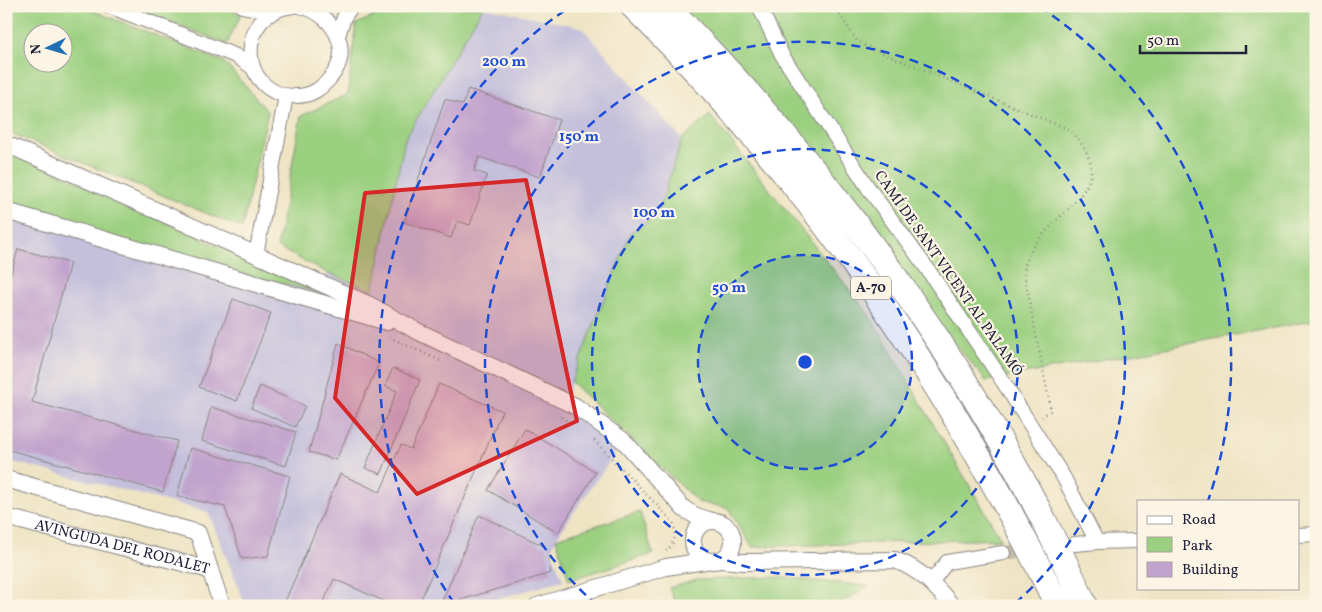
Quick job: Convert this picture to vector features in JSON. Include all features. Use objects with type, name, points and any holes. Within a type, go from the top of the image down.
[{"type":"highway","name":"A-70","points":[[633,6],[747,128],[836,240],[887,310],[962,426],[1010,512],[1058,606]]},
{"type":"highway","name":"A-70","points":[[666,6],[762,110],[828,190],[922,317],[1002,445],[1085,606]]},
{"type":"street","points":[[110,6],[236,56],[252,67]]},
{"type":"street","points":[[242,6],[273,12]]},
{"type":"street","points":[[293,6],[273,12],[262,19],[253,36],[250,54],[252,67],[260,80],[272,90],[286,96],[305,96],[322,88],[335,73],[340,55],[338,36],[344,17],[352,6]]},
{"type":"street","points":[[304,7],[330,6]]},
{"type":"street","name":"CAMÍ DE SANT VICENT AL PALAMÓ","points":[[759,6],[782,55],[807,95],[869,189],[926,267],[1030,425],[1064,478],[1097,542]]},
{"type":"street","points":[[304,7],[326,19],[338,36]]},
{"type":"street","points":[[256,255],[286,96]]},
{"type":"street","points":[[6,144],[370,305],[415,330],[575,406],[624,441],[684,509],[696,516],[726,526],[733,538],[747,553],[763,562]]},
{"type":"street","points":[[6,211],[415,330]]},
{"type":"street","name":"AVINGUDA DEL RODALET","points":[[6,480],[198,533],[210,570]]},
{"type":"street","points":[[684,509],[693,538],[694,549],[713,560]]},
{"type":"street","name":"AVINGUDA DEL RODALET","points":[[6,517],[210,570]]},
{"type":"street","points":[[666,567],[693,538],[700,525],[712,521]]},
{"type":"street","points":[[1300,536],[1316,534]]},
{"type":"street","points":[[713,560],[728,554],[733,538]]},
{"type":"street","points":[[1075,544],[1137,541]]},
{"type":"street","points":[[932,581],[947,562],[1003,553]]},
{"type":"street","points":[[537,606],[666,567],[713,560],[763,562],[895,560],[913,567],[932,581],[952,606]]},
{"type":"street","points":[[210,570],[222,606]]},
{"type":"path","points":[[834,6],[857,40],[1068,129],[1083,143],[1091,161],[1090,179],[1080,195],[1035,245],[1025,266],[1026,284],[1051,410],[1030,425]]},
{"type":"path","points":[[838,12],[864,6]]},
{"type":"path","points":[[386,336],[448,364]]},
{"type":"path","points":[[554,413],[576,426]]},
{"type":"path","points":[[590,436],[673,522],[676,533],[674,542],[662,554],[666,567]]},
{"type":"highlighted area","points":[[526,180],[577,421],[417,494],[335,398],[365,193]]},
{"type":"shaded area","points":[[483,7],[581,27],[682,139],[657,216],[631,232],[562,406],[618,449],[556,538],[551,550],[563,580],[474,606],[246,606],[208,512],[6,460],[6,212],[323,294],[327,273],[373,290],[405,139]]},
{"type":"green space","points":[[6,6],[81,6],[224,62],[268,112],[242,228],[6,131]]},
{"type":"green space","points":[[131,6],[221,6],[241,14],[227,44]]},
{"type":"green space","points":[[398,6],[483,7],[405,139],[373,290],[327,273],[277,247],[301,116],[348,94],[356,24]]},
{"type":"green space","points":[[674,6],[1316,6],[1316,320],[986,381]]},
{"type":"green space","points":[[710,115],[868,313],[1001,539],[752,547],[728,508],[698,502],[571,382],[631,232],[657,216],[682,139]]},
{"type":"green space","points":[[6,149],[323,294],[6,212]]},
{"type":"green space","points":[[640,512],[653,554],[569,580],[556,538]]},
{"type":"green space","points":[[777,577],[869,586],[836,606],[677,606],[669,588],[697,580]]},
{"type":"building","points":[[468,89],[559,120],[540,177],[479,157],[474,171],[487,175],[470,225],[457,221],[451,238],[404,222],[445,99],[463,105]]},
{"type":"building","points":[[18,249],[70,263],[32,402],[177,441],[163,492],[6,449],[6,292]]},
{"type":"building","points":[[233,299],[271,313],[237,401],[199,387]]},
{"type":"building","points":[[338,343],[379,363],[336,460],[309,452]]},
{"type":"building","points":[[393,368],[420,380],[381,474],[365,468],[397,391],[385,386]]},
{"type":"building","points":[[439,384],[502,411],[418,606],[395,606],[334,579],[322,606],[283,606],[340,474],[380,492],[401,445],[411,449]]},
{"type":"building","points":[[260,386],[305,406],[295,427],[251,408]]},
{"type":"building","points":[[211,407],[296,432],[286,466],[202,441]]},
{"type":"building","points":[[525,429],[596,472],[558,533],[488,490]]},
{"type":"building","points":[[190,448],[290,476],[268,556],[242,559],[225,507],[177,496]]},
{"type":"building","points":[[479,515],[546,547],[551,573],[440,606]]},
{"type":"tunnel","points":[[1003,553],[1062,546]]}]
